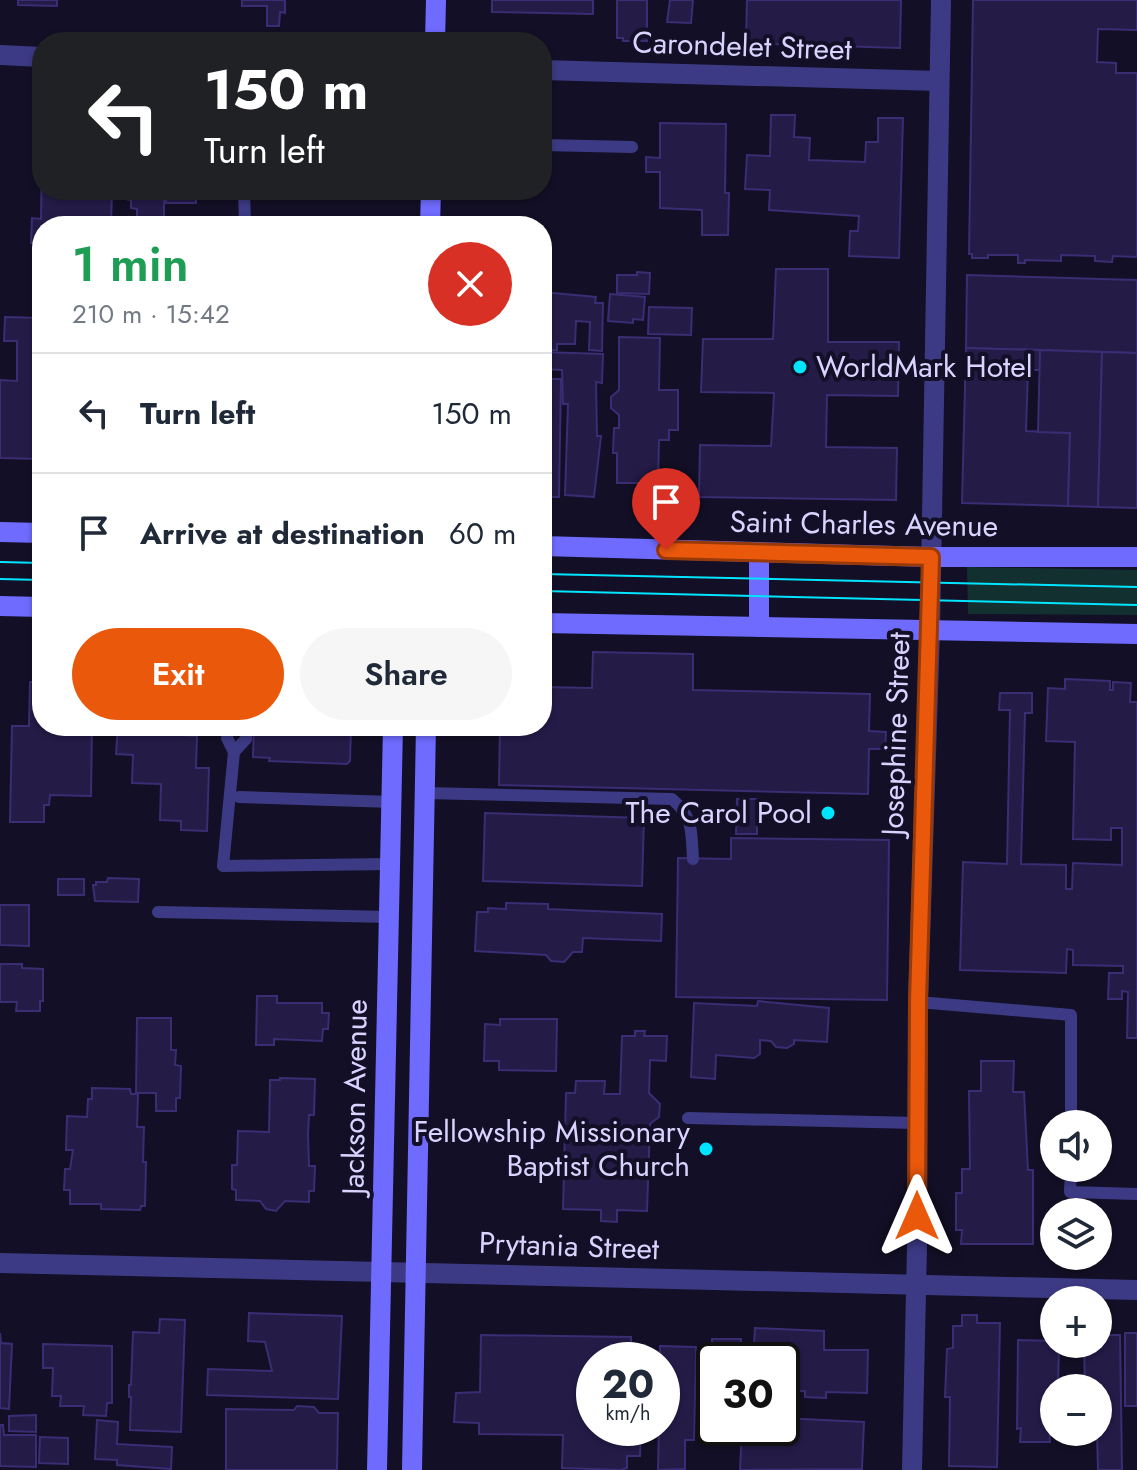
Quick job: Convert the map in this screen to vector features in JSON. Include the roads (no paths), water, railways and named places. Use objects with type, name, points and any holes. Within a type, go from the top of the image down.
[{"type":"street","points":[[435,32],[436,0]]},
{"type":"street","name":"Josephine Street","points":[[912,1470],[918,1002],[930,631],[941,0]]},
{"type":"street","points":[[0,55],[32,57]]},
{"type":"street","name":"Carondelet Street","points":[[552,70],[939,81]]},
{"type":"street","points":[[0,532],[32,533]]},
{"type":"street","name":"Saint Charles Avenue","points":[[552,546],[931,557],[1137,557]]},
{"type":"street","points":[[759,552],[759,627]]},
{"type":"street","points":[[0,606],[32,607]]},
{"type":"street","points":[[552,623],[1137,634]]},
{"type":"street","name":"Jackson Avenue","points":[[377,1470],[393,736]]},
{"type":"street","name":"Jackson Avenue","points":[[412,1470],[426,736]]},
{"type":"street","name":"Prytania Street","points":[[0,1263],[1137,1290]]},
{"type":"lane","points":[[552,145],[632,147]]},
{"type":"lane","points":[[227,736],[234,752],[223,866],[390,864]]},
{"type":"lane","points":[[234,752],[246,736]]},
{"type":"lane","points":[[425,793],[672,799],[686,811],[691,828],[693,859]]},
{"type":"lane","points":[[239,797],[392,802]]},
{"type":"lane","points":[[158,912],[389,917]]},
{"type":"lane","points":[[918,1002],[1071,1015],[1071,1110]]},
{"type":"lane","points":[[688,1118],[918,1123]]},
{"type":"lane","points":[[1070,1182],[1070,1192],[1137,1194]]},
{"type":"tram line","points":[[0,562],[32,563]]},
{"type":"tram line","points":[[552,574],[1137,587]]},
{"type":"tram line","points":[[0,579],[32,580]]},
{"type":"tram line","points":[[552,591],[1137,605]]},
{"type":"place","name":"WorldMark Hotel","points":[[800,367]]},
{"type":"place","name":"The Carol Pool","points":[[828,813]]},
{"type":"place","name":"Fellowship Missionary Baptist Church","points":[[706,1149]]}]
